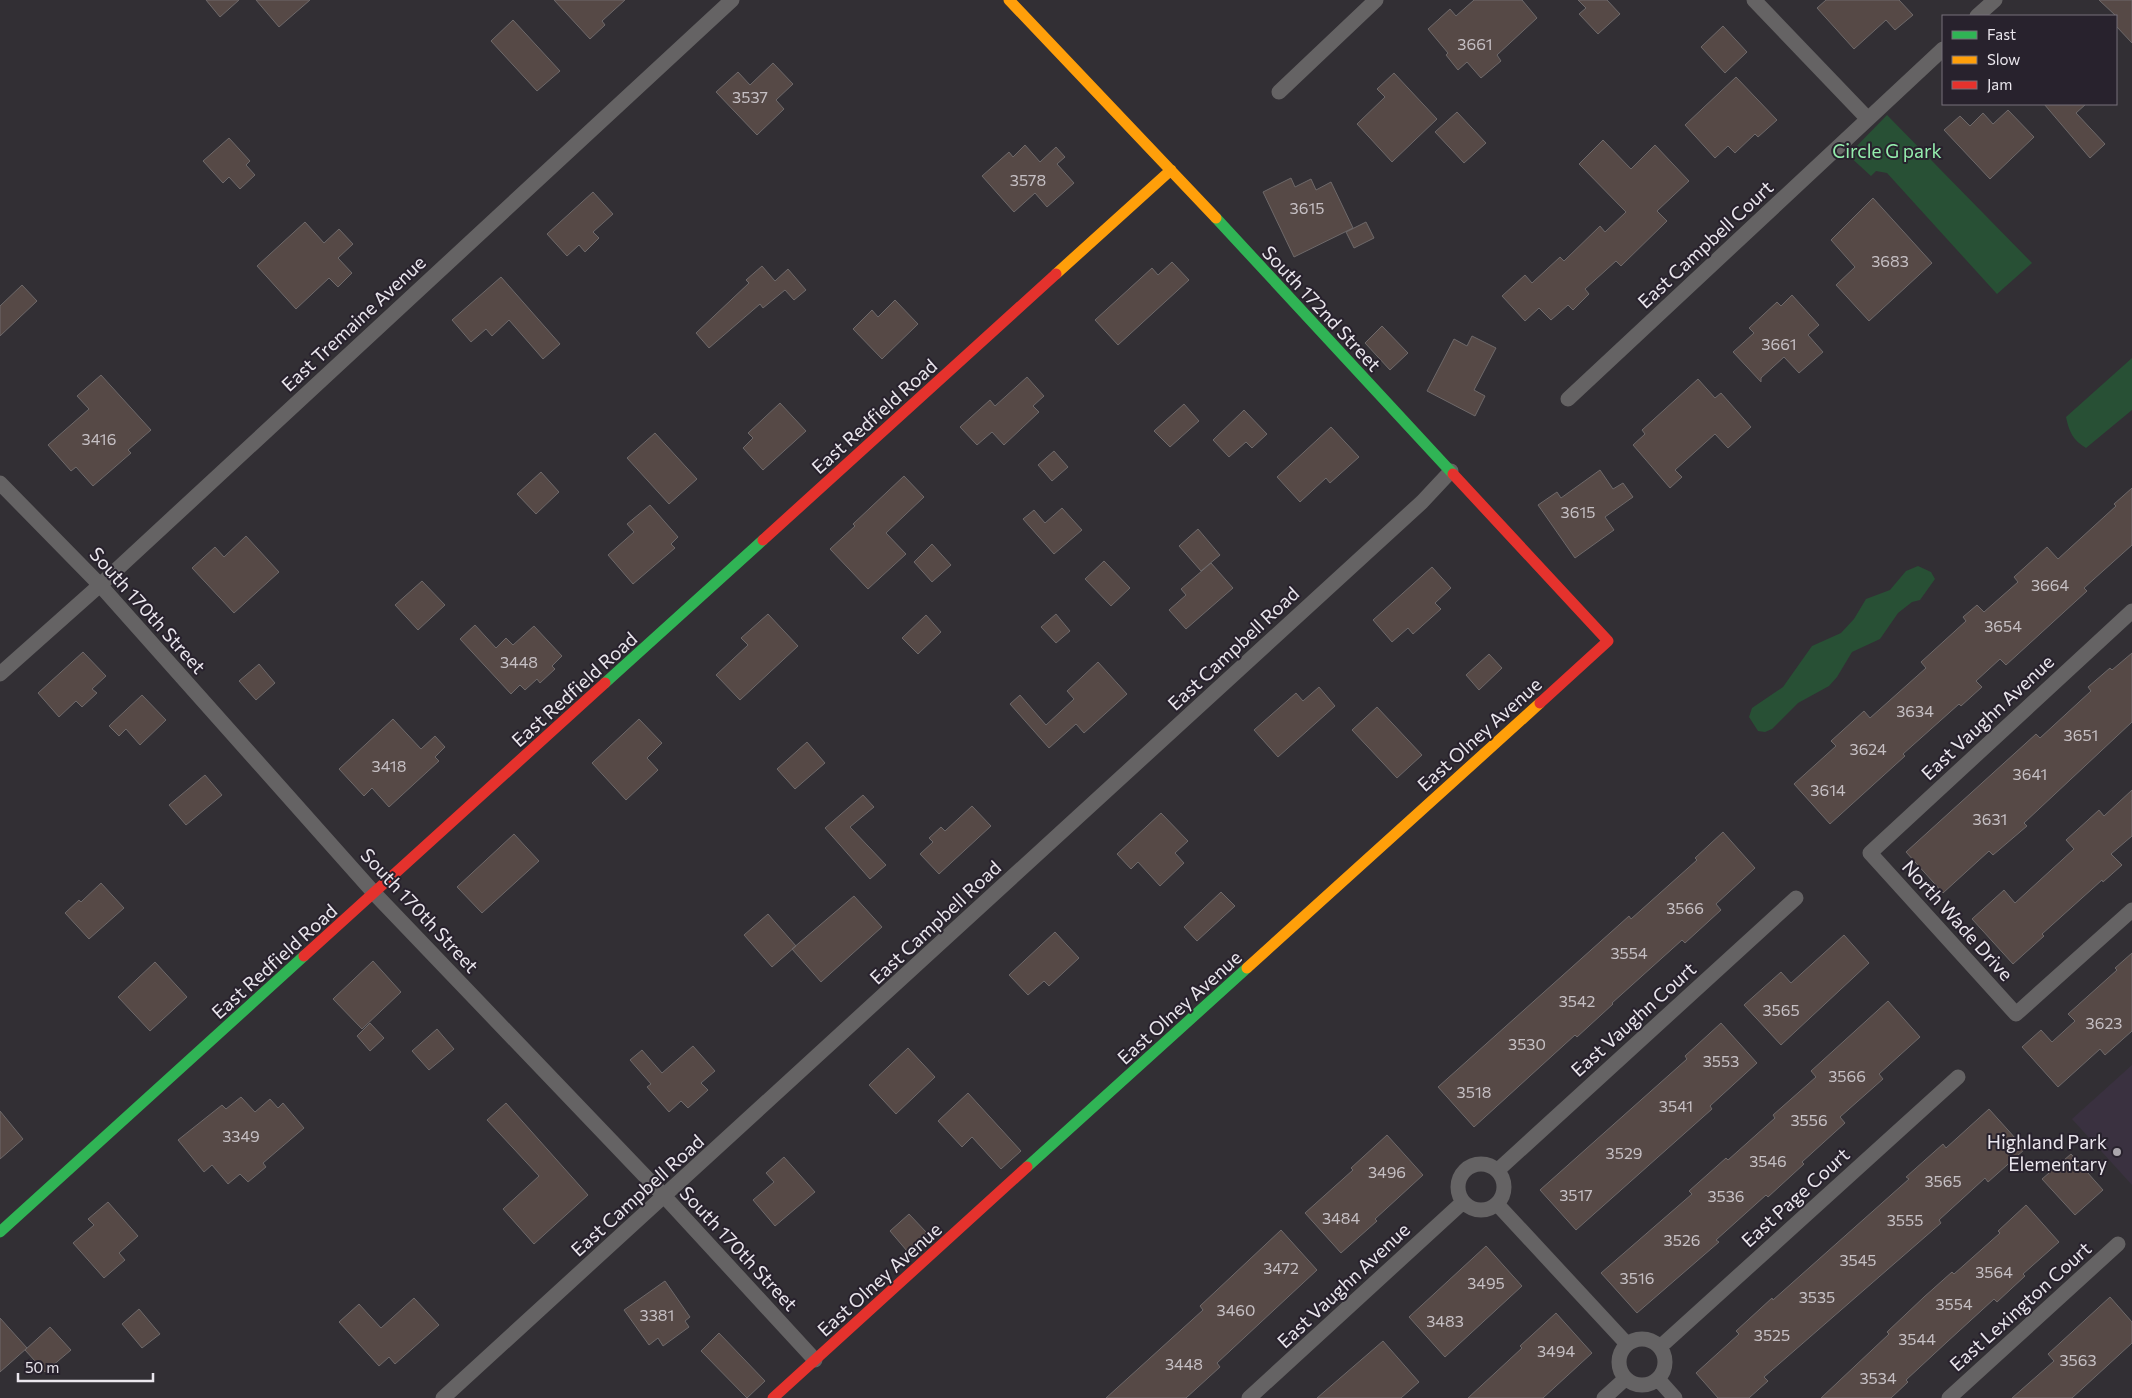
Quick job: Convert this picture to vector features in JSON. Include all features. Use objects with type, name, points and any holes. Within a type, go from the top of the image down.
[{"type":"street","name":"East Tremaine Avenue","points":[[0,674],[100,585],[732,0]]},
{"type":"street","name":"South 172nd Street","points":[[1009,0],[1171,170],[1608,641]]},
{"type":"street","points":[[1279,92],[1376,0]]},
{"type":"street","points":[[1754,0],[1868,119]]},
{"type":"street","points":[[1979,15],[1995,0]]},
{"type":"street","name":"East Campbell Court","points":[[1568,398],[1942,49]]},
{"type":"street","name":"East Redfield Road","points":[[0,1232],[375,894],[1171,170]]},
{"type":"street","name":"East Campbell Road","points":[[443,1398],[665,1197],[1422,502],[1451,471]]},
{"type":"street","name":"South 170th Street","points":[[0,482],[100,585],[375,894],[665,1197],[815,1360]]},
{"type":"street","name":"East Vaughn Avenue","points":[[1870,853],[2132,611]]},
{"type":"street","name":"East Olney Avenue","points":[[773,1398],[1608,641]]},
{"type":"street","name":"North Wade Drive","points":[[1870,853],[2016,1014],[2132,910]]},
{"type":"street","name":"East Vaughn Court","points":[[1498,1170],[1796,898]]},
{"type":"street","name":"East Page Court","points":[[1660,1347],[1958,1077]]},
{"type":"street","points":[[1484,1163],[1498,1170],[1503,1179],[1504,1188],[1497,1204],[1481,1210],[1470,1207],[1463,1202],[1459,1194],[1458,1185],[1460,1177],[1467,1168],[1475,1164],[1484,1163]]},
{"type":"street","name":"East Vaughn Avenue","points":[[1249,1398],[1463,1202]]},
{"type":"street","points":[[1497,1204],[1627,1344]]},
{"type":"street","name":"East Lexington Court","points":[[1949,1398],[2118,1244]]},
{"type":"street","points":[[1644,1339],[1660,1347],[1664,1355],[1665,1364],[1663,1372],[1658,1379],[1642,1386],[1633,1384],[1625,1379],[1619,1370],[1618,1361],[1620,1352],[1627,1344],[1633,1340],[1644,1339]]},
{"type":"street","points":[[1604,1398],[1625,1379]]},
{"type":"street","points":[[1658,1379],[1675,1398]]},
{"type":"shaded area","name":"Highland Park Elementary","points":[[2132,1065],[2132,1185],[2072,1119]]},
{"type":"green space","name":"Circle G park","points":[[1887,115],[2032,263],[1997,294],[1887,173],[1876,171],[1871,176],[1848,155]]},
{"type":"green space","points":[[2132,358],[2132,410],[2086,448],[2072,435],[2066,417]]},
{"type":"green space","points":[[1918,566],[1931,572],[1935,579],[1920,600],[1912,602],[1898,613],[1880,639],[1852,652],[1837,677],[1829,686],[1798,703],[1772,729],[1765,732],[1758,731],[1749,717],[1752,708],[1783,687],[1812,646],[1841,633],[1854,619],[1866,599],[1890,590],[1906,571]]},
{"type":"building","points":[[206,0],[239,0],[220,17]]},
{"type":"building","points":[[256,0],[310,0],[279,27]]},
{"type":"building","points":[[554,0],[625,0],[602,21],[605,25],[590,39]]},
{"type":"building","points":[[1474,0],[1522,0],[1537,18],[1497,55],[1501,61],[1481,78],[1467,62],[1458,70],[1446,55],[1448,53],[1428,29],[1450,9],[1456,16]]},
{"type":"building","points":[[1578,0],[1607,0],[1620,14],[1598,34],[1579,14],[1586,8]]},
{"type":"building","points":[[1826,0],[1899,0],[1913,15],[1895,30],[1886,20],[1854,49],[1817,8]]},
{"type":"building","points":[[2099,0],[2132,0],[2132,43],[2117,27],[2117,15]]},
{"type":"building","points":[[513,20],[560,71],[537,91],[491,41]]},
{"type":"building","points":[[1723,26],[1747,52],[1725,73],[1701,47]]},
{"type":"building","points":[[773,63],[793,84],[776,100],[784,109],[757,135],[716,92],[738,72],[750,85]]},
{"type":"building","points":[[1394,73],[1437,119],[1392,162],[1357,124],[1385,97],[1377,89]]},
{"type":"building","points":[[1736,77],[1777,120],[1758,137],[1755,134],[1735,153],[1728,146],[1715,158],[1685,125]]},
{"type":"building","points":[[2045,105],[2085,105],[2076,113],[2105,144],[2090,158]]},
{"type":"building","points":[[2008,110],[2034,137],[1990,179],[1944,130],[1960,116],[1970,126],[1983,113],[1993,124]]},
{"type":"building","points":[[1457,112],[1486,143],[1464,163],[1435,132]]},
{"type":"building","points":[[229,138],[250,161],[246,165],[255,175],[240,189],[229,177],[223,183],[203,161]]},
{"type":"building","points":[[1603,140],[1631,169],[1655,145],[1689,181],[1657,211],[1667,221],[1621,266],[1616,261],[1585,289],[1589,294],[1573,310],[1568,305],[1551,320],[1539,308],[1525,321],[1502,296],[1525,275],[1532,283],[1560,257],[1564,261],[1600,226],[1605,232],[1626,212],[1579,164]]},
{"type":"building","points":[[1025,145],[1040,162],[1056,147],[1065,157],[1057,164],[1074,183],[1047,207],[1035,193],[1014,212],[982,176],[1009,152],[1013,157]]},
{"type":"building","points":[[1291,178],[1295,187],[1311,179],[1316,190],[1331,182],[1353,228],[1294,257],[1263,192]]},
{"type":"building","points":[[593,192],[613,214],[593,232],[599,238],[585,252],[579,245],[567,256],[547,234]]},
{"type":"building","points":[[1873,198],[1932,263],[1869,321],[1836,285],[1855,267],[1831,240]]},
{"type":"building","points":[[305,222],[324,243],[339,229],[353,244],[338,258],[352,273],[338,287],[329,278],[296,309],[257,266]]},
{"type":"building","points":[[1366,222],[1374,238],[1354,248],[1346,232]]},
{"type":"building","points":[[1172,262],[1189,280],[1118,345],[1095,320],[1152,268],[1158,275]]},
{"type":"building","points":[[762,266],[775,281],[788,269],[806,290],[794,300],[785,290],[763,308],[760,304],[709,348],[696,333],[749,283],[746,280]]},
{"type":"building","points":[[501,277],[560,344],[543,359],[509,320],[492,336],[486,329],[471,342],[452,320]]},
{"type":"building","points":[[22,285],[37,301],[0,336],[0,306]]},
{"type":"building","points":[[1792,295],[1819,325],[1808,335],[1823,352],[1799,373],[1784,357],[1761,378],[1761,382],[1733,352],[1754,333],[1749,328],[1777,302],[1781,306]]},
{"type":"building","points":[[895,300],[918,324],[882,359],[853,329],[872,310],[878,317]]},
{"type":"building","points":[[1382,326],[1408,353],[1390,370],[1365,343]]},
{"type":"building","points":[[1472,336],[1496,348],[1474,390],[1485,396],[1475,416],[1427,391],[1454,339],[1467,346]]},
{"type":"building","points":[[101,375],[151,430],[128,450],[131,453],[93,486],[76,467],[71,471],[48,445],[89,409],[77,396]]},
{"type":"building","points":[[1027,377],[1044,396],[1033,406],[1039,412],[1004,445],[992,432],[977,445],[960,427],[990,400],[995,406]]},
{"type":"building","points":[[1698,379],[1715,398],[1721,393],[1751,427],[1728,448],[1715,434],[1675,470],[1682,477],[1670,488],[1633,445],[1645,434],[1642,430]]},
{"type":"building","points":[[780,403],[806,431],[763,470],[743,448],[753,438],[748,433]]},
{"type":"building","points":[[1184,404],[1199,421],[1170,447],[1154,431]]},
{"type":"building","points":[[1244,410],[1267,434],[1252,448],[1246,442],[1229,457],[1213,440]]},
{"type":"building","points":[[1331,427],[1359,457],[1330,483],[1326,478],[1300,502],[1277,477]]},
{"type":"building","points":[[655,433],[697,479],[669,504],[627,458]]},
{"type":"building","points":[[1054,451],[1068,467],[1052,481],[1038,465]]},
{"type":"building","points":[[1600,470],[1613,489],[1623,483],[1633,497],[1605,517],[1614,530],[1575,558],[1538,505],[1557,492],[1561,498]]},
{"type":"building","points":[[541,472],[559,492],[536,514],[517,494]]},
{"type":"building","points":[[904,476],[924,497],[886,533],[906,554],[868,589],[830,549],[855,526],[853,524]]},
{"type":"building","points":[[2132,488],[2132,545],[2084,588],[2087,591],[2006,665],[2000,659],[1976,681],[1982,687],[1961,706],[1959,704],[1903,754],[1905,756],[1830,824],[1794,784],[1836,746],[1831,741],[1864,711],[1870,718],[1926,668],[1921,662],[1966,621],[1963,617],[1977,605],[1984,612],[2018,582],[2014,577],[2047,547],[2058,559],[2116,506],[2114,504]]},
{"type":"building","points":[[650,505],[678,537],[671,544],[675,548],[633,584],[608,555],[634,532],[627,524]]},
{"type":"building","points":[[1062,508],[1082,530],[1054,554],[1023,519],[1034,510],[1045,523]]},
{"type":"building","points":[[1198,529],[1220,555],[1201,571],[1179,546]]},
{"type":"building","points":[[246,536],[279,572],[234,613],[192,568],[215,547],[224,557]]},
{"type":"building","points":[[932,544],[951,565],[932,582],[914,562]]},
{"type":"building","points":[[1104,561],[1130,588],[1111,606],[1085,579]]},
{"type":"building","points":[[1211,563],[1233,588],[1186,629],[1169,610],[1186,595],[1181,589]]},
{"type":"building","points":[[1432,567],[1451,588],[1435,603],[1441,609],[1413,634],[1408,628],[1392,642],[1373,620]]},
{"type":"building","points":[[422,581],[445,605],[418,630],[395,605]]},
{"type":"building","points":[[768,614],[798,646],[740,700],[716,675],[748,645],[741,638]]},
{"type":"building","points":[[1056,614],[1070,631],[1056,643],[1041,627]]},
{"type":"building","points":[[926,615],[941,632],[918,654],[902,638]]},
{"type":"building","points":[[475,625],[496,648],[506,638],[513,645],[534,626],[562,656],[552,666],[555,669],[540,683],[537,679],[525,690],[520,685],[511,694],[460,639]]},
{"type":"building","points":[[83,652],[106,676],[92,689],[97,693],[82,707],[76,701],[59,717],[38,693]]},
{"type":"building","points":[[2132,653],[2132,722],[2024,823],[2027,826],[1993,855],[1989,851],[1943,893],[1906,852],[2036,734],[2040,738],[2091,691],[2088,687],[2110,668],[2112,670]]},
{"type":"building","points":[[1489,654],[1502,668],[1479,690],[1466,675]]},
{"type":"building","points":[[1098,662],[1127,694],[1084,733],[1076,724],[1049,748],[1010,704],[1020,695],[1046,725],[1074,699],[1067,691]]},
{"type":"building","points":[[259,664],[275,683],[256,700],[239,681]]},
{"type":"building","points":[[1319,687],[1335,706],[1278,757],[1254,730],[1296,693],[1303,701]]},
{"type":"building","points":[[142,695],[166,720],[140,745],[126,729],[119,736],[109,726]]},
{"type":"building","points":[[1377,707],[1422,755],[1397,778],[1352,730]]},
{"type":"building","points":[[393,719],[421,749],[435,736],[445,747],[435,757],[439,761],[389,807],[372,788],[364,796],[339,769]]},
{"type":"building","points":[[639,719],[662,743],[647,758],[658,770],[626,800],[592,763]]},
{"type":"building","points":[[807,742],[825,763],[795,789],[777,769]]},
{"type":"building","points":[[205,775],[222,795],[186,825],[169,805]]},
{"type":"building","points":[[2132,790],[2132,836],[2111,854],[2122,865],[2103,882],[2102,880],[2042,934],[2044,936],[2013,964],[1972,919],[2004,890],[2015,903],[2074,849],[2066,840],[2099,810],[2104,816]]},
{"type":"building","points":[[863,795],[874,807],[850,827],[886,865],[870,879],[825,828]]},
{"type":"building","points":[[972,806],[991,826],[939,874],[920,854],[933,842],[929,838],[941,827],[945,831]]},
{"type":"building","points":[[1161,813],[1188,841],[1175,853],[1184,863],[1160,886],[1138,862],[1131,869],[1117,854]]},
{"type":"building","points":[[1723,832],[1755,868],[1716,904],[1721,910],[1685,943],[1682,940],[1577,1037],[1575,1035],[1474,1127],[1438,1087],[1629,916],[1631,919],[1697,860],[1695,858]]},
{"type":"building","points":[[514,834],[539,861],[482,913],[457,887]]},
{"type":"building","points":[[101,883],[124,908],[89,939],[65,913],[79,900],[81,902]]},
{"type":"building","points":[[1221,892],[1235,906],[1197,941],[1184,927]]},
{"type":"building","points":[[854,896],[882,927],[821,982],[792,949]]},
{"type":"building","points":[[768,914],[796,946],[772,967],[744,935]]},
{"type":"building","points":[[1055,932],[1079,958],[1049,986],[1044,981],[1028,995],[1009,975]]},
{"type":"building","points":[[1844,935],[1869,963],[1781,1045],[1744,1005],[1781,972],[1791,983]]},
{"type":"building","points":[[2132,953],[2132,1031],[2105,1055],[2100,1049],[2058,1087],[2022,1047],[2041,1030],[2052,1042],[2075,1021],[2068,1014],[2117,970],[2115,968]]},
{"type":"building","points":[[373,961],[401,992],[362,1029],[333,999]]},
{"type":"building","points":[[155,962],[187,997],[150,1031],[118,997]]},
{"type":"building","points":[[1888,1001],[1920,1037],[1879,1074],[1883,1079],[1840,1117],[1845,1123],[1802,1162],[1804,1164],[1768,1197],[1766,1195],[1716,1240],[1719,1242],[1637,1313],[1601,1273],[1692,1194],[1689,1191],[1726,1158],[1728,1160],[1775,1118],[1773,1115],[1816,1077],[1811,1071]]},
{"type":"building","points":[[370,1023],[384,1038],[370,1051],[357,1036]]},
{"type":"building","points":[[1721,1023],[1757,1063],[1710,1106],[1712,1109],[1576,1230],[1540,1190],[1687,1059],[1685,1056]]},
{"type":"building","points":[[437,1029],[454,1049],[429,1070],[412,1051]]},
{"type":"building","points":[[693,1046],[715,1071],[701,1083],[708,1090],[688,1108],[681,1101],[669,1112],[647,1087],[651,1084],[630,1060],[642,1050],[662,1073]]},
{"type":"building","points":[[908,1048],[935,1077],[896,1114],[869,1085]]},
{"type":"building","points":[[968,1093],[1021,1151],[1001,1169],[972,1137],[962,1147],[938,1121]]},
{"type":"building","points":[[241,1097],[255,1112],[270,1099],[278,1108],[283,1103],[304,1128],[263,1163],[266,1167],[248,1182],[240,1174],[228,1184],[212,1165],[204,1172],[178,1140],[222,1105],[226,1109]]},
{"type":"building","points":[[506,1103],[588,1195],[534,1244],[503,1209],[539,1176],[487,1120]]},
{"type":"building","points":[[1989,1109],[2025,1149],[1988,1182],[1985,1178],[1939,1220],[1941,1223],[1764,1377],[1768,1381],[1749,1398],[1718,1398],[1696,1373],[1739,1334],[1736,1331],[1772,1298],[1773,1300],[1909,1179],[1906,1177],[1943,1144],[1946,1148]]},
{"type":"building","points":[[0,1111],[23,1139],[0,1159]]},
{"type":"building","points":[[1387,1135],[1423,1175],[1375,1219],[1377,1221],[1341,1253],[1305,1213],[1353,1170],[1351,1168]]},
{"type":"building","points":[[2071,1154],[2103,1190],[2075,1215],[2042,1179]]},
{"type":"building","points":[[784,1157],[815,1192],[775,1226],[753,1200],[774,1182],[766,1173]]},
{"type":"building","points":[[108,1202],[138,1236],[119,1253],[125,1260],[104,1278],[73,1243],[94,1225],[88,1219]]},
{"type":"building","points":[[2026,1205],[2059,1242],[2023,1274],[2025,1276],[1997,1302],[1994,1299],[1906,1380],[1908,1382],[1891,1398],[1821,1398],[1889,1334],[1887,1332],[1924,1297],[1952,1272],[1954,1274],[2000,1233],[1998,1231]]},
{"type":"building","points":[[909,1214],[927,1233],[907,1251],[890,1231]]},
{"type":"building","points":[[1281,1230],[1317,1270],[1217,1363],[1220,1367],[1186,1398],[1106,1398],[1203,1310],[1200,1306]]},
{"type":"building","points":[[1486,1246],[1522,1286],[1445,1357],[1409,1317]]},
{"type":"building","points":[[665,1281],[690,1317],[685,1321],[689,1327],[663,1346],[658,1338],[649,1345],[624,1310]]},
{"type":"building","points":[[2110,1297],[2132,1322],[2132,1343],[2072,1398],[2012,1398],[2054,1361],[2048,1354]]},
{"type":"building","points":[[414,1298],[439,1325],[395,1364],[389,1357],[379,1366],[339,1322],[359,1304],[381,1328]]},
{"type":"building","points":[[139,1309],[160,1334],[142,1348],[122,1324]]},
{"type":"building","points":[[1556,1313],[1592,1353],[1543,1398],[1468,1398],[1522,1348],[1520,1346]]},
{"type":"building","points":[[0,1318],[27,1348],[0,1372]]},
{"type":"building","points":[[50,1327],[71,1350],[45,1372],[25,1350]]},
{"type":"building","points":[[719,1333],[765,1381],[747,1398],[701,1351]]},
{"type":"building","points":[[1383,1341],[1419,1382],[1401,1398],[1317,1398]]},
{"type":"traffic: fast","points":[[1216,218],[1453,474]]},
{"type":"traffic: fast","points":[[605,683],[763,540]]},
{"type":"traffic: fast","points":[[0,1232],[304,956]]},
{"type":"traffic: fast","points":[[1027,1167],[1247,968]]},
{"type":"traffic: slow","points":[[1009,0],[1216,218]]},
{"type":"traffic: slow","points":[[1056,274],[1171,170]]},
{"type":"traffic: slow","points":[[1247,968],[1540,703]]},
{"type":"traffic: jam","points":[[763,540],[1056,274]]},
{"type":"traffic: jam","points":[[1453,474],[1608,641],[1540,703]]},
{"type":"traffic: jam","points":[[304,956],[605,683]]},
{"type":"traffic: jam","points":[[773,1398],[1027,1167]]},
{"type":"place","name":"Highland Park Elementary","points":[[2117,1152]]}]
